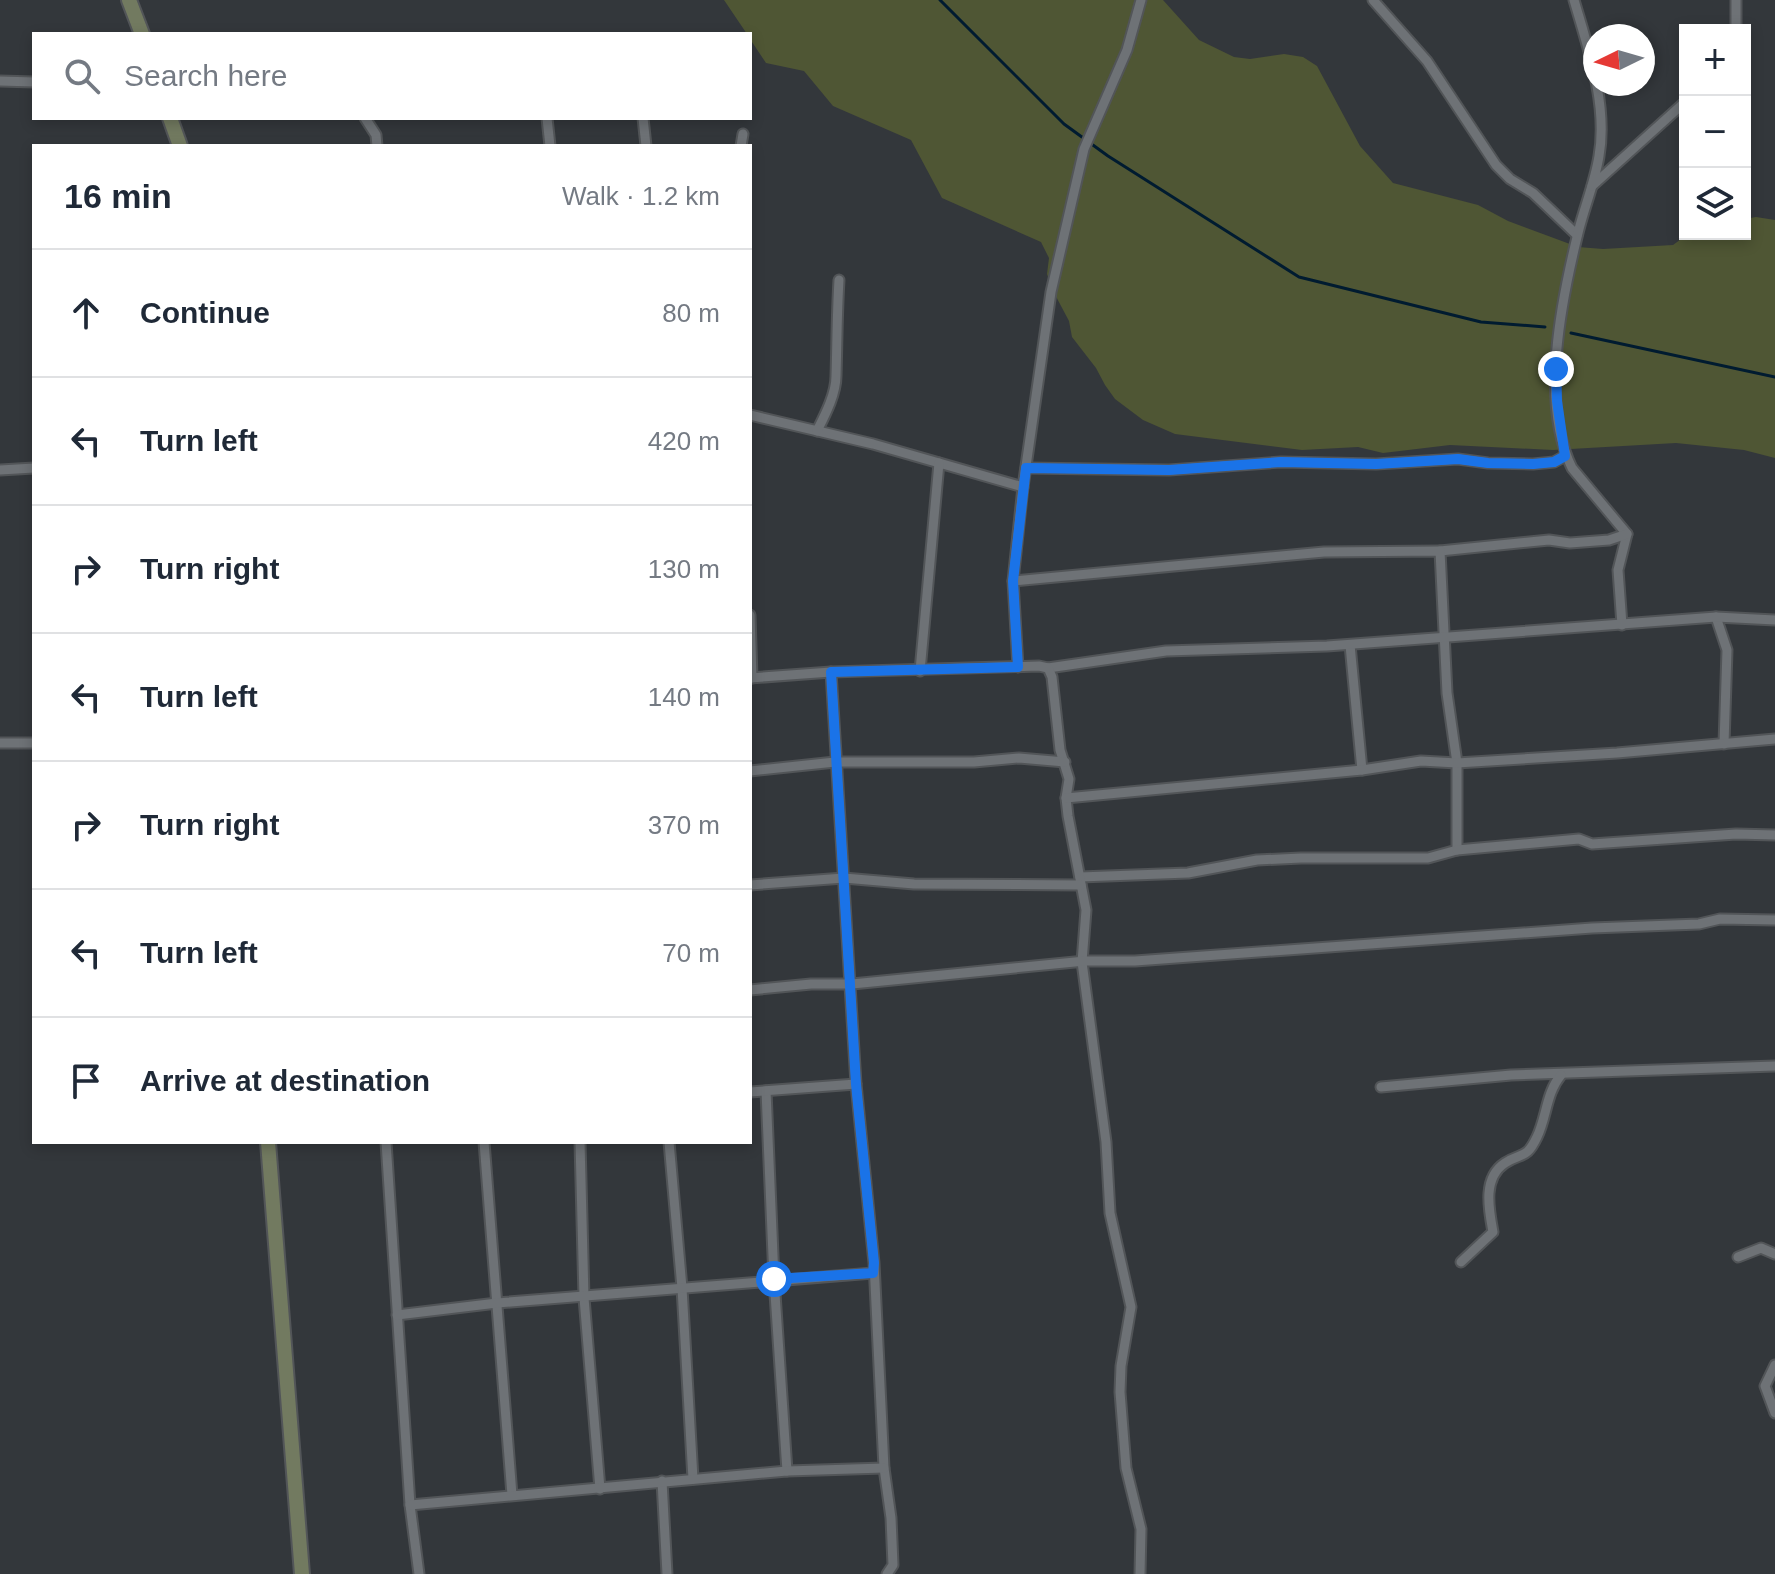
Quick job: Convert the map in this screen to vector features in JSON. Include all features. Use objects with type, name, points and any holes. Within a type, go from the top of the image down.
[{"type":"street","points":[[129,0],[141,32]]},
{"type":"street","points":[[1018,667],[1013,581],[1051,292],[1084,149],[1127,50],[1141,0]]},
{"type":"street","points":[[1373,0],[1427,61],[1496,165],[1510,179],[1533,193],[1577,235]]},
{"type":"street","points":[[1574,0],[1600,107],[1600,155],[1577,235],[1560,324],[1557,401],[1565,456],[1627,534]]},
{"type":"street","points":[[1736,0],[1736,24]]},
{"type":"street","points":[[0,81],[32,82]]},
{"type":"street","points":[[1590,189],[1679,107]]},
{"type":"street","points":[[171,120],[179,144]]},
{"type":"street","points":[[366,120],[376,135],[377,144]]},
{"type":"street","points":[[547,120],[550,144]]},
{"type":"street","points":[[643,120],[646,144]]},
{"type":"street","points":[[741,144],[743,134]]},
{"type":"street","points":[[817,431],[825,416],[836,376],[839,280]]},
{"type":"street","points":[[752,415],[1023,487]]},
{"type":"street","points":[[1026,468],[1169,470],[1281,462],[1376,464],[1458,459],[1533,464],[1554,462],[1565,456]]},
{"type":"street","points":[[920,671],[939,463]]},
{"type":"street","points":[[0,470],[32,468]]},
{"type":"street","points":[[1013,581],[1324,552],[1440,551],[1549,540],[1570,543],[1609,540],[1627,534]]},
{"type":"street","points":[[1622,625],[1618,570],[1627,534]]},
{"type":"street","points":[[1440,551],[1449,708],[1457,763],[1457,850]]},
{"type":"street","points":[[1716,617],[1727,650],[1724,744]]},
{"type":"street","points":[[752,678],[831,672],[1048,668],[1166,651],[1350,645],[1716,617],[1775,620]]},
{"type":"street","points":[[1350,645],[1362,770]]},
{"type":"street","points":[[1048,668],[1052,677],[1060,750],[1069,779],[1066,798],[1086,910],[1082,962],[1106,1142],[1110,1213],[1131,1307],[1120,1392],[1126,1468],[1141,1529],[1140,1574]]},
{"type":"street","points":[[831,672],[856,1084],[874,1263],[884,1468],[891,1518],[893,1565],[887,1574]]},
{"type":"street","points":[[1066,798],[1362,770],[1421,761],[1457,763],[1775,739]]},
{"type":"street","points":[[0,743],[32,743]]},
{"type":"street","points":[[752,771],[835,762],[974,762],[1019,758],[1065,762]]},
{"type":"street","points":[[752,885],[844,878],[914,884],[1080,881],[1188,873],[1257,860],[1428,858],[1457,850],[1579,839],[1592,844],[1736,834],[1775,835]]},
{"type":"street","points":[[752,990],[852,984],[1082,962],[1150,960],[1592,928],[1699,924],[1720,919],[1775,920]]},
{"type":"street","points":[[1381,1087],[1488,1077],[1775,1066]]},
{"type":"street","points":[[1461,1262],[1493,1232],[1488,1204],[1491,1180],[1503,1164],[1528,1153],[1539,1134],[1551,1087],[1561,1075]]},
{"type":"street","points":[[752,1092],[856,1084]]},
{"type":"street","points":[[766,1091],[787,1471]]},
{"type":"street","points":[[268,1144],[302,1574]]},
{"type":"street","points":[[386,1144],[410,1505],[419,1574]]},
{"type":"street","points":[[484,1144],[512,1495]]},
{"type":"street","points":[[580,1144],[584,1298],[600,1489]]},
{"type":"street","points":[[669,1144],[682,1288],[693,1479]]},
{"type":"street","points":[[1738,1257],[1761,1248],[1775,1254]]},
{"type":"street","points":[[397,1315],[497,1303],[873,1273]]},
{"type":"street","points":[[1775,1365],[1765,1386],[1775,1413]]},
{"type":"street","points":[[410,1505],[787,1471],[884,1468]]},
{"type":"street","points":[[662,1481],[667,1574]]},
{"type":"green space","points":[[724,0],[1163,0],[1199,40],[1234,57],[1250,59],[1284,54],[1303,57],[1317,66],[1360,146],[1393,183],[1478,205],[1508,221],[1578,247],[1603,249],[1673,245],[1680,240],[1751,240],[1751,218],[1775,220],[1775,458],[1744,450],[1676,443],[1553,450],[1450,445],[1383,453],[1358,447],[1302,450],[1175,434],[1143,420],[1115,399],[1105,385],[1072,337],[1069,321],[1047,274],[1049,258],[1041,242],[942,198],[911,140],[833,106],[804,71],[766,63],[752,42],[752,32],[746,32]]},
{"type":"waterway","points":[[940,0],[1064,124],[1108,156],[1299,277],[1481,322],[1545,327]]},
{"type":"waterway","points":[[1571,333],[1775,377]]},
{"type":"route","points":[[774,1279],[873,1273],[874,1263],[856,1084],[831,672],[1018,667],[1013,581],[1026,468],[1169,470],[1281,462],[1376,464],[1458,459],[1488,463],[1554,462],[1565,456],[1556,369]]}]
